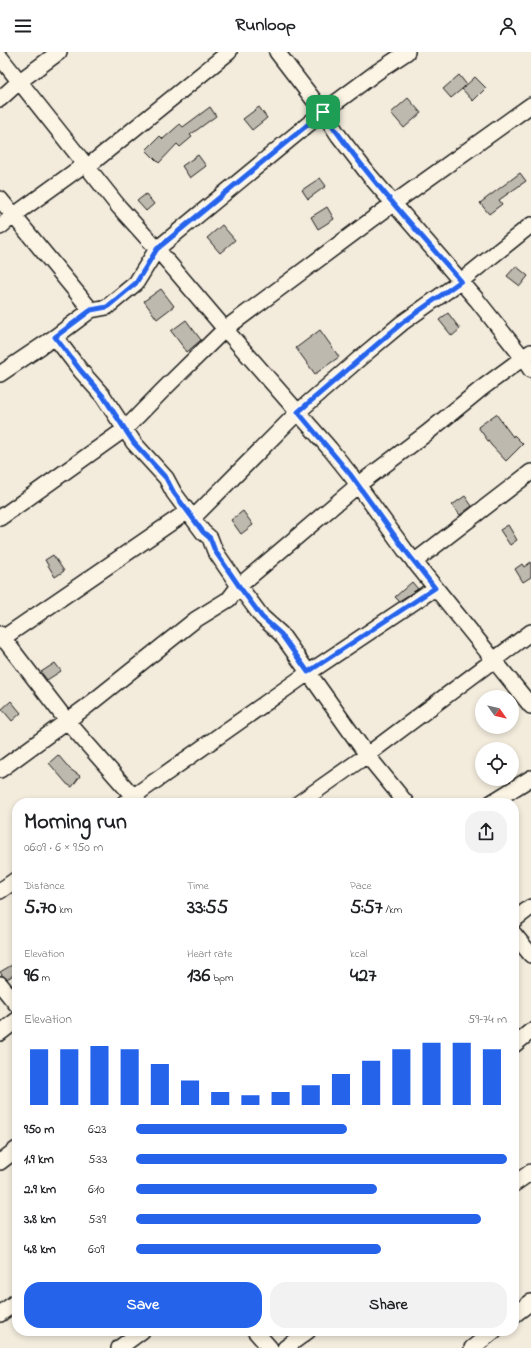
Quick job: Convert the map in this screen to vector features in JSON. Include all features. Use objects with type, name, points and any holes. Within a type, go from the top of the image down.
[{"type":"street","points":[[0,99],[20,81],[59,52]]},
{"type":"street","points":[[0,227],[13,216],[86,166],[229,52]]},
{"type":"street","points":[[0,770],[136,668],[195,620],[229,599],[239,586],[358,485],[427,433],[460,405],[528,360],[339,136],[323,112],[276,52]]},
{"type":"street","points":[[0,374],[55,337],[91,310],[107,307],[136,283],[157,249],[323,112],[377,72],[408,52]]},
{"type":"street","points":[[0,57],[119,207],[330,449],[414,562],[531,706]]},
{"type":"street","points":[[0,518],[125,429],[225,329],[394,203],[531,105]]},
{"type":"street","points":[[0,199],[91,310]]},
{"type":"street","points":[[130,798],[1,637],[190,515],[298,412],[402,323],[461,281],[531,224]]},
{"type":"street","points":[[55,337],[81,371],[103,396],[134,443],[166,478],[174,493],[190,515],[203,532],[210,538],[215,551],[239,586],[262,617],[281,634],[367,755],[402,798]]},
{"type":"street","points":[[414,562],[531,472]]},
{"type":"street","points":[[136,798],[308,672],[435,588]]},
{"type":"street","points":[[307,798],[531,632]]},
{"type":"street","points":[[499,798],[531,778]]},
{"type":"street","points":[[0,891],[12,883]]},
{"type":"street","points":[[519,916],[531,907]]},
{"type":"street","points":[[519,940],[531,955]]},
{"type":"street","points":[[0,984],[12,999]]},
{"type":"street","points":[[0,1032],[12,1024]]},
{"type":"street","points":[[519,1041],[531,1031]]},
{"type":"street","points":[[0,1162],[12,1153]]},
{"type":"street","points":[[519,1180],[531,1172]]},
{"type":"street","points":[[0,1314],[12,1305]]},
{"type":"street","points":[[119,1348],[135,1336]]},
{"type":"street","points":[[259,1336],[270,1348]]},
{"type":"street","points":[[285,1348],[301,1336]]},
{"type":"street","points":[[472,1348],[488,1336]]},
{"type":"building","points":[[459,75],[467,85],[451,98],[443,89]]},
{"type":"building","points":[[475,77],[486,88],[473,101],[462,89]]},
{"type":"building","points":[[408,98],[421,113],[404,128],[391,113]]},
{"type":"building","points":[[210,107],[216,116],[190,135],[192,137],[180,147],[177,144],[159,163],[146,150],[160,136],[163,139],[180,124],[183,127]]},
{"type":"building","points":[[259,107],[267,118],[252,130],[243,119]]},
{"type":"building","points":[[198,155],[206,166],[190,178],[182,166]]},
{"type":"building","points":[[520,173],[526,181],[499,200],[502,204],[489,214],[480,203]]},
{"type":"building","points":[[320,178],[326,186],[308,199],[302,190]]},
{"type":"building","points":[[146,194],[154,204],[146,211],[137,201]]},
{"type":"building","points":[[327,207],[334,219],[318,229],[311,217]]},
{"type":"building","points":[[222,225],[235,240],[220,253],[207,238]]},
{"type":"building","points":[[516,266],[528,276],[520,286],[507,276]]},
{"type":"building","points":[[161,289],[174,306],[157,319],[144,301]]},
{"type":"building","points":[[448,313],[460,329],[452,336],[439,320]]},
{"type":"building","points":[[186,320],[201,340],[187,352],[171,331]]},
{"type":"building","points":[[320,330],[339,357],[315,374],[296,348]]},
{"type":"building","points":[[496,414],[513,437],[514,435],[523,444],[506,461],[491,445],[478,427]]},
{"type":"building","points":[[465,496],[472,506],[460,515],[452,505]]},
{"type":"building","points":[[243,511],[253,525],[241,534],[231,520]]},
{"type":"building","points":[[508,525],[517,540],[510,545],[500,530]]},
{"type":"building","points":[[53,555],[64,571],[55,577],[45,560]]},
{"type":"building","points":[[531,562],[531,577],[523,582],[515,569],[522,564],[524,567]]},
{"type":"building","points":[[412,582],[418,589],[399,601],[395,597]]},
{"type":"building","points":[[55,663],[61,671],[47,680],[41,672]]},
{"type":"building","points":[[11,701],[21,713],[12,721],[2,709]]},
{"type":"building","points":[[58,755],[70,769],[80,776],[72,787],[67,784],[49,763]]},
{"type":"building","points":[[12,965],[12,976],[7,979],[0,972]]},
{"type":"route","points":[[323,112],[339,136],[369,175],[461,281],[402,323],[298,412],[350,474],[405,550],[435,588],[308,672],[281,634],[262,617],[239,586],[215,551],[210,538],[203,532],[174,493],[166,478],[145,453],[134,443],[103,396],[81,371],[55,337],[91,310],[107,307],[136,283],[157,249],[323,112]]}]
